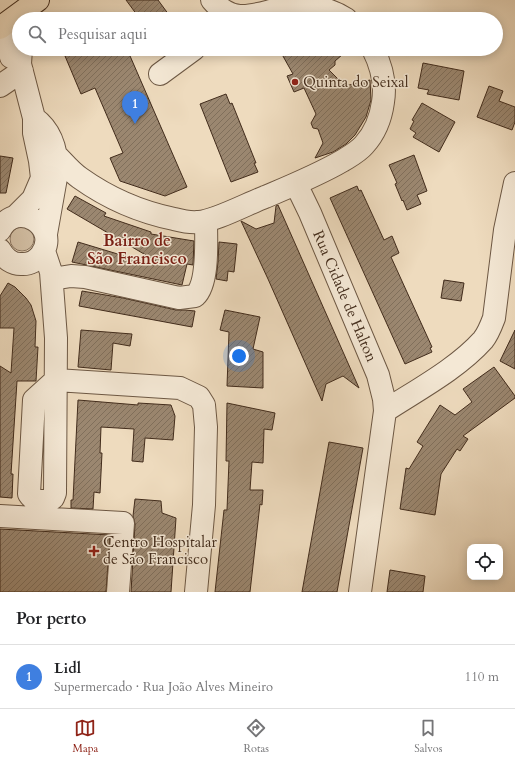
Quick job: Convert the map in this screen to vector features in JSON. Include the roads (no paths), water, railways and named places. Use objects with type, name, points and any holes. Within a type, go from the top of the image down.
[{"type":"street","points":[[212,0],[221,10],[226,12]]},
{"type":"street","points":[[268,12],[301,6],[334,12]]},
{"type":"street","points":[[160,74],[184,56]]},
{"type":"street","points":[[56,155],[79,178],[116,200],[146,212],[190,222],[206,221],[296,184],[331,167],[356,153],[364,146],[374,130],[382,110],[384,96],[382,73],[376,56]]},
{"type":"street","points":[[0,86],[15,59]]},
{"type":"street","points":[[6,222],[33,199],[42,178],[34,133],[34,118],[15,59]]},
{"type":"street","points":[[1,253],[11,262],[23,264],[35,260],[40,256],[45,242],[58,172],[56,155],[50,136],[46,128],[34,118]]},
{"type":"street","points":[[54,190],[62,184],[79,178]]},
{"type":"street","points":[[385,411],[452,368],[474,349],[490,330],[494,318],[505,230],[515,183]]},
{"type":"street","name":"Rua Cidade de Halton","points":[[296,184],[310,213],[378,374],[384,400],[385,411],[360,592]]},
{"type":"street","points":[[6,222],[23,216],[31,217],[42,227],[50,267],[52,287],[56,338],[56,380]]},
{"type":"street","points":[[52,287],[71,276],[84,277],[179,298],[195,296],[200,292],[205,270],[206,221]]},
{"type":"street","points":[[23,264],[40,281],[52,287]]},
{"type":"street","points":[[42,510],[29,494],[34,400],[56,380],[180,388],[199,397],[204,405],[206,427],[204,505],[196,592]]},
{"type":"street","points":[[0,516],[42,510],[123,524],[118,592]]},
{"type":"place","name":"Quinta do Seixal","points":[[295,82]]},
{"type":"place","name":"Lidl","points":[[135,124]]},
{"type":"place","name":"Centro Hospitalar de São Francisco","points":[[94,551]]},
{"type":"district","name":"Bairro de São Francisco","points":[[137,249]]}]
